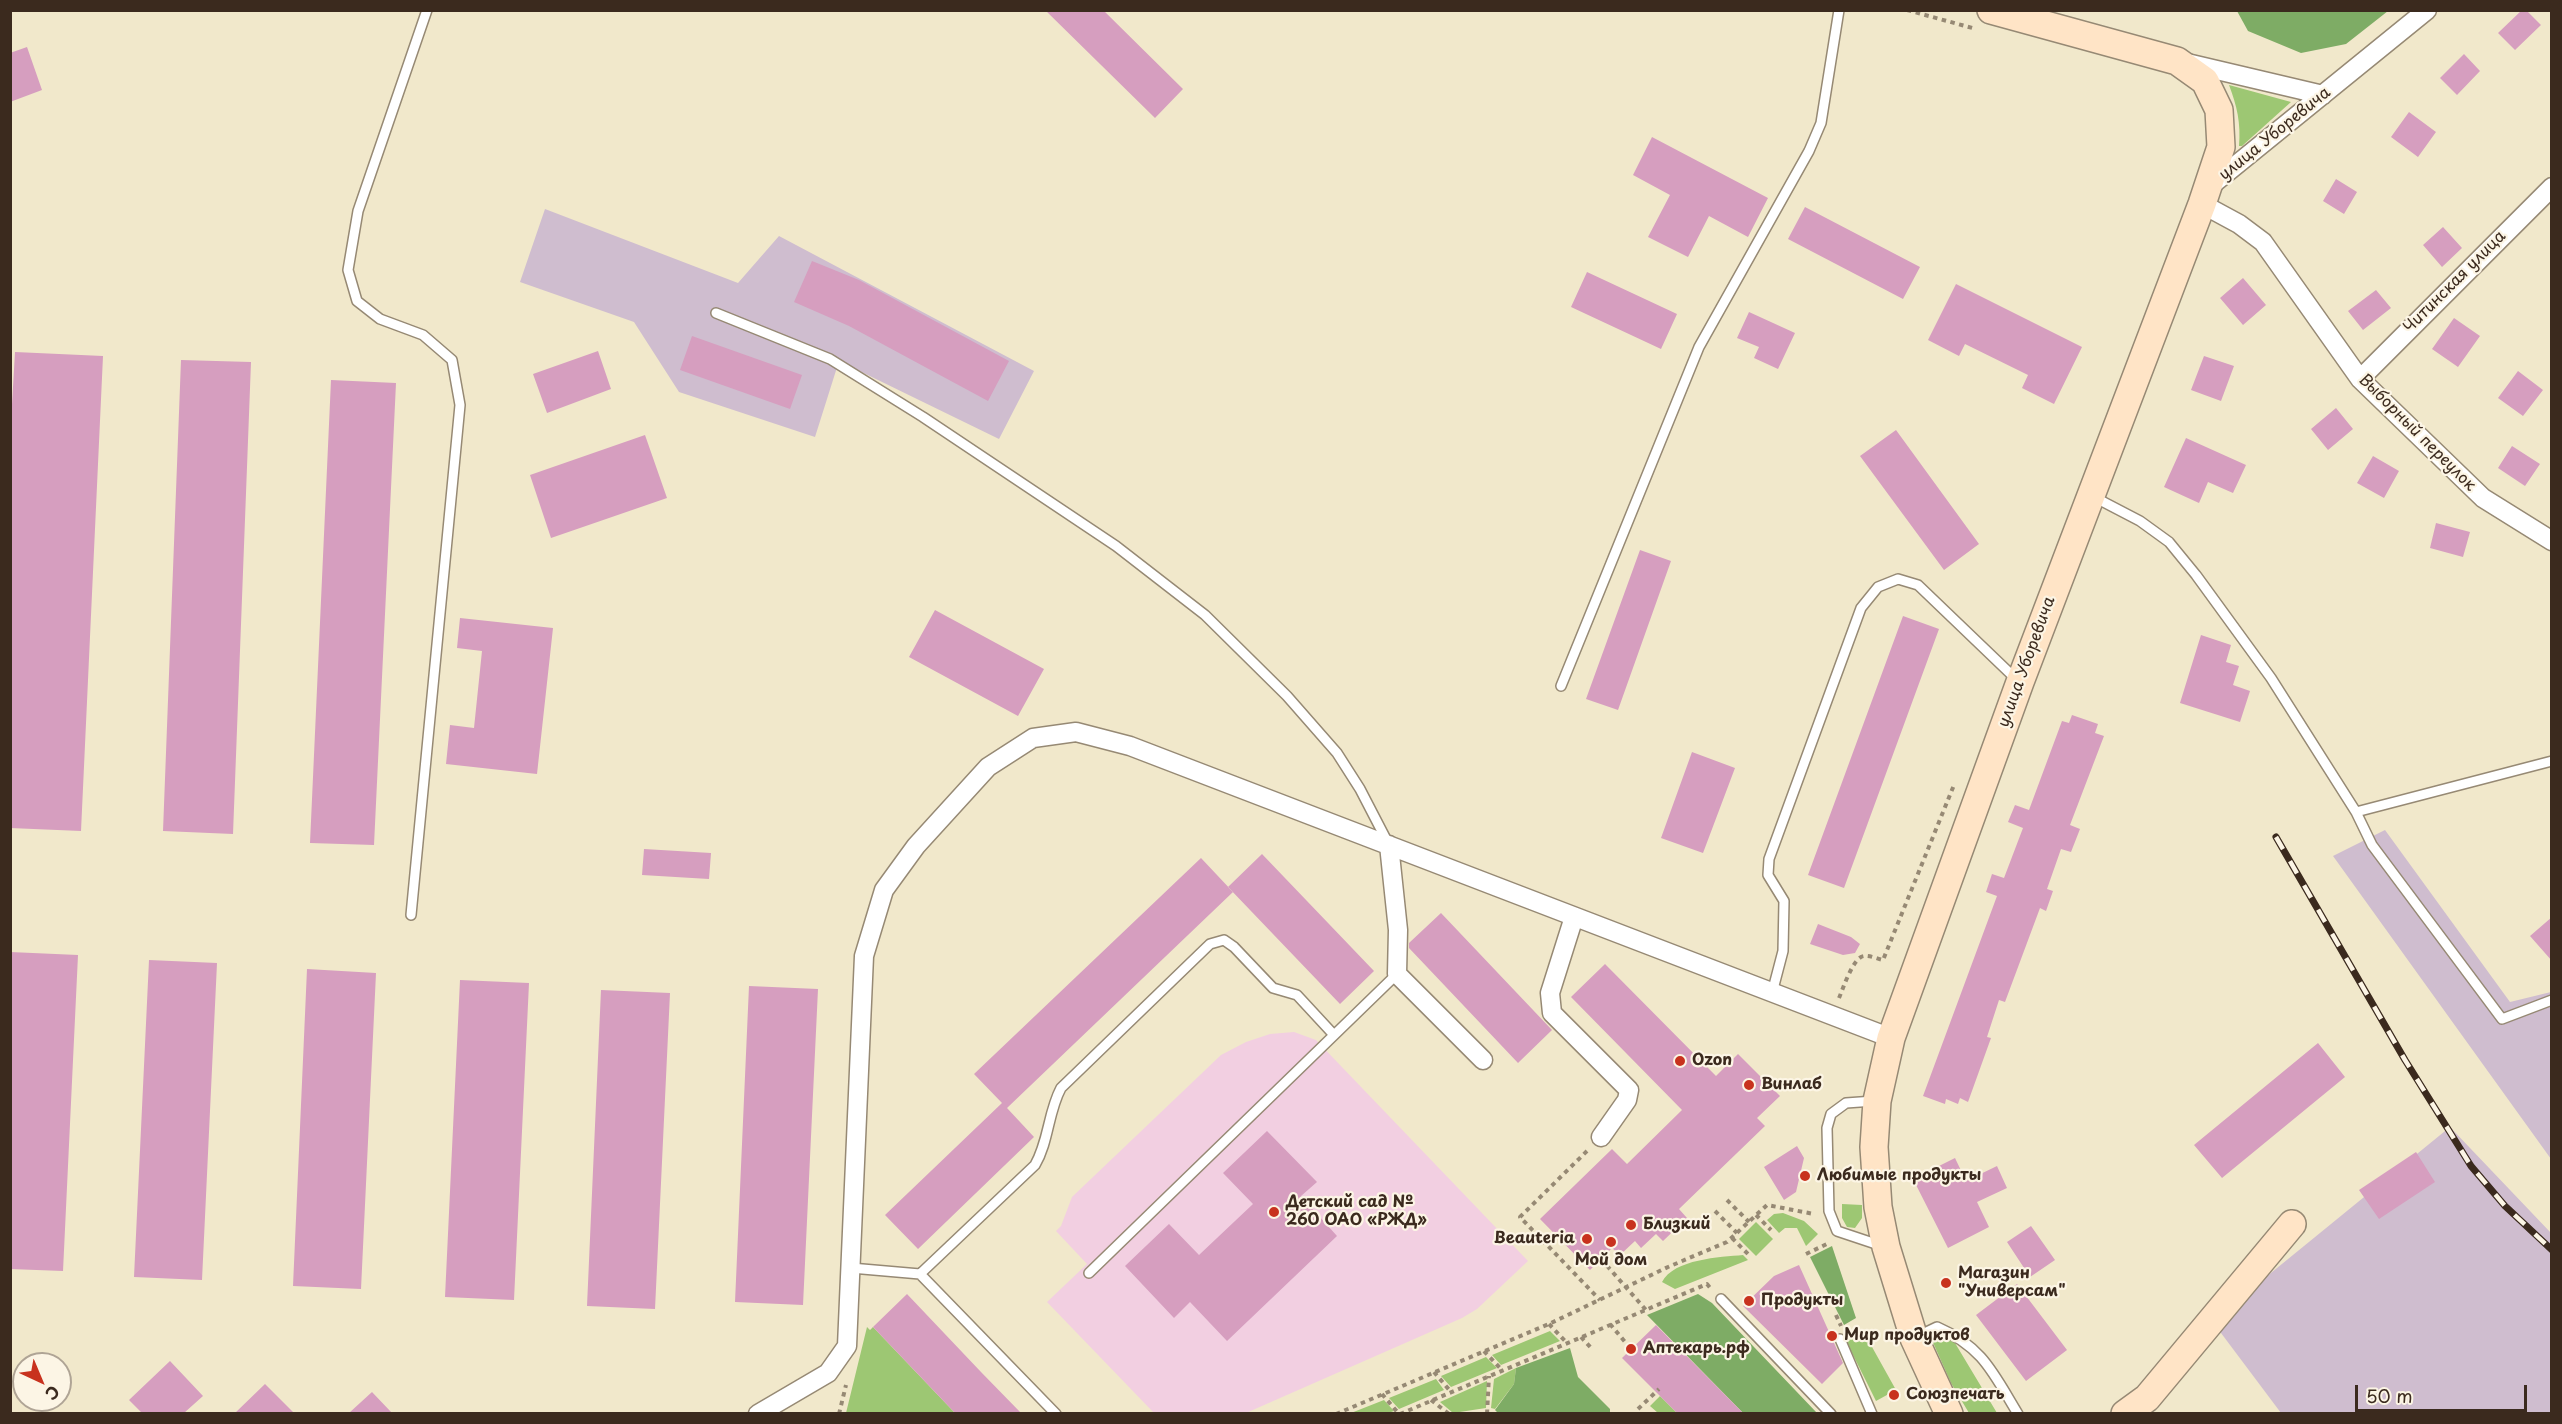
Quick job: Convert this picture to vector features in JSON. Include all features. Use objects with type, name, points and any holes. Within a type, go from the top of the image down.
[{"type":"main road","points":[[1988,21],[2177,61],[2205,81],[2218,110],[2221,147],[2206,196]]},
{"type":"main road","name":"улица Уборевича","points":[[1949,1413],[1914,1338],[1886,1247],[1878,1207],[1874,1148],[1877,1101],[1891,1038],[2020,682],[2206,196]]},
{"type":"main road","points":[[2125,1413],[2147,1398],[2292,1224]]},
{"type":"street","name":"улица Уборевича","points":[[2206,196],[2323,95],[2427,10]]},
{"type":"street","points":[[2177,61],[2323,95]]},
{"type":"street","name":"Читинская улица","points":[[2360,379],[2552,187]]},
{"type":"street","name":"Выборный переулок","points":[[2206,196],[2263,242],[2360,379],[2482,498],[2552,541]]},
{"type":"street","points":[[758,1413],[828,1373],[847,1346],[864,956],[884,890],[916,846],[988,767],[1033,738],[1076,732],[1130,746],[1891,1038]]},
{"type":"street","points":[[1389,845],[1398,930],[1397,974],[1483,1060]]},
{"type":"street","points":[[1574,917],[1550,993],[1552,1013],[1629,1090],[1627,1100],[1598,1140]]},
{"type":"lane","points":[[411,915],[460,405],[452,360],[423,335],[380,319],[357,301],[348,270],[358,211],[427,10]]},
{"type":"lane","points":[[1561,686],[1699,347],[1809,152],[1821,123],[1839,10]]},
{"type":"lane","points":[[716,313],[830,359],[923,417],[1005,474],[1116,546],[1205,615],[1287,696],[1337,753],[1360,789],[1389,845]]},
{"type":"lane","points":[[2090,495],[2140,521],[2169,542],[2196,575],[2271,678],[2356,812],[2372,845],[2502,1019],[2552,1000]]},
{"type":"lane","points":[[1772,993],[1783,951],[1784,901],[1768,875],[1769,859],[1861,608],[1878,587],[1898,579],[1918,585],[2020,682]]},
{"type":"lane","points":[[2356,812],[2552,760]]},
{"type":"lane","points":[[920,1274],[1035,1165],[1043,1151],[1054,1102],[1062,1088],[1210,944],[1224,940],[1234,947],[1273,988],[1297,995],[1334,1035]]},
{"type":"lane","points":[[1089,1273],[1397,974]]},
{"type":"lane","points":[[1877,1101],[1846,1103],[1831,1114],[1827,1128],[1829,1211],[1837,1232],[1886,1247]]},
{"type":"lane","points":[[851,1268],[920,1274],[1056,1413]]},
{"type":"lane","points":[[1721,1299],[1832,1413]]},
{"type":"lane","points":[[1914,1338],[1937,1327],[1960,1337],[1982,1357],[2018,1413]]},
{"type":"lane","points":[[1840,1339],[1872,1413]]},
{"type":"path","points":[[1907,10],[1988,21]]},
{"type":"path","points":[[1832,1016],[1854,963],[1864,955],[1883,960],[1958,774]]},
{"type":"path","points":[[1598,1140],[1520,1217],[1600,1300]]},
{"type":"path","points":[[1727,1200],[1749,1222]]},
{"type":"path","points":[[1336,1413],[1549,1324],[1627,1286],[1727,1242],[1767,1205],[1812,1215],[1829,1211]]},
{"type":"path","points":[[1715,1211],[1737,1233]]},
{"type":"path","points":[[1756,1215],[1771,1230]]},
{"type":"path","points":[[1732,1238],[1751,1257]]},
{"type":"path","points":[[1806,1254],[1832,1241]]},
{"type":"path","points":[[1601,1258],[1646,1310]]},
{"type":"path","points":[[1382,1394],[1399,1413],[1707,1284]]},
{"type":"path","points":[[1836,1316],[1841,1326]]},
{"type":"path","points":[[1549,1324],[1567,1343]]},
{"type":"path","points":[[1610,1324],[1631,1349]]},
{"type":"path","points":[[1581,1337],[1593,1350]]},
{"type":"path","points":[[1484,1351],[1502,1370]]},
{"type":"path","points":[[1434,1372],[1451,1392]]},
{"type":"path","points":[[1487,1413],[1489,1376]]},
{"type":"path","points":[[1638,1409],[1659,1389]]},
{"type":"path","points":[[1431,1400],[1449,1413]]},
{"type":"shaded area","points":[[545,209],[738,283],[779,236],[1034,371],[999,439],[839,361],[815,437],[679,392],[634,322],[520,282]]},
{"type":"shaded area","points":[[2385,830],[2510,1002],[2551,992],[2551,1159],[2333,856]]},
{"type":"shaded area","name":"Детский сад № 260 ОАО «РЖД»","points":[[1294,1032],[1316,1040],[1528,1261],[1477,1309],[1462,1318],[1246,1413],[1154,1413],[1047,1302],[1087,1264],[1056,1231],[1061,1226],[1072,1197],[1221,1055],[1246,1042],[1270,1034]]},
{"type":"shaded area","points":[[2450,1127],[2551,1233],[2551,1413],[2281,1413],[2212,1321]]},
{"type":"green space","points":[[2237,11],[2388,11],[2346,44],[2301,53],[2248,31]]},
{"type":"green space","points":[[2229,85],[2291,102],[2242,146],[2239,146],[2238,115]]},
{"type":"green space","points":[[1842,1204],[1862,1205],[1862,1218],[1855,1228],[1847,1227],[1842,1218]]},
{"type":"green space","points":[[1783,1213],[1804,1221],[1818,1234],[1806,1246],[1797,1228],[1785,1228],[1779,1233],[1767,1220],[1774,1214]]},
{"type":"green space","points":[[1756,1222],[1773,1239],[1756,1256],[1739,1239]]},
{"type":"green space","points":[[1832,1246],[1856,1318],[1844,1325],[1810,1257]]},
{"type":"green space","points":[[1743,1255],[1748,1260],[1675,1289],[1662,1282],[1676,1268],[1687,1264],[1710,1258]]},
{"type":"green space","points":[[1698,1294],[1712,1303],[1817,1413],[1743,1413],[1647,1315]]},
{"type":"green space","points":[[867,1327],[870,1330],[873,1327],[955,1413],[846,1413]]},
{"type":"green space","points":[[1862,1329],[1896,1390],[1876,1401],[1844,1337]]},
{"type":"green space","points":[[1550,1331],[1560,1341],[1501,1365],[1492,1355]]},
{"type":"green space","points":[[1940,1334],[1948,1336],[1955,1343],[1997,1413],[1969,1413],[1951,1383],[1931,1338]]},
{"type":"green space","points":[[1570,1348],[1578,1377],[1610,1409],[1610,1413],[1498,1413],[1495,1410],[1514,1384],[1516,1368]]},
{"type":"green space","points":[[1486,1357],[1497,1368],[1451,1387],[1441,1376]]},
{"type":"green space","points":[[1516,1368],[1514,1384],[1495,1409],[1491,1408],[1494,1379]]},
{"type":"green space","points":[[1436,1379],[1444,1390],[1399,1409],[1389,1398]]},
{"type":"green space","points":[[1487,1381],[1486,1408],[1453,1413],[1440,1402]]},
{"type":"green space","points":[[1660,1396],[1677,1413],[1658,1413],[1650,1406]]},
{"type":"green space","points":[[1384,1400],[1394,1411],[1351,1413]]},
{"type":"building","points":[[1045,10],[1103,10],[1183,89],[1155,118]]},
{"type":"building","points":[[2522,10],[2526,10],[2541,25],[2515,50],[2498,33]]},
{"type":"building","points":[[27,47],[42,90],[10,102],[10,53]]},
{"type":"building","points":[[2464,54],[2480,71],[2457,95],[2440,78]]},
{"type":"building","points":[[2409,112],[2436,132],[2418,157],[2391,137]]},
{"type":"building","points":[[1652,137],[1768,198],[1748,237],[1709,216],[1688,257],[1648,237],[1670,195],[1633,175]]},
{"type":"building","points":[[2336,179],[2357,192],[2344,214],[2323,201]]},
{"type":"building","points":[[1805,207],[1920,267],[1903,299],[1788,239]]},
{"type":"building","points":[[2443,227],[2462,248],[2442,267],[2423,245]]},
{"type":"building","points":[[812,261],[859,280],[1009,361],[988,401],[849,326],[794,302]]},
{"type":"building","points":[[1587,272],[1677,314],[1661,349],[1571,307]]},
{"type":"building","points":[[2243,278],[2266,305],[2243,325],[2220,298]]},
{"type":"building","points":[[1956,284],[2082,347],[2054,404],[2022,388],[2028,375],[1965,344],[1959,356],[1928,340]]},
{"type":"building","points":[[2376,290],[2391,308],[2363,330],[2348,311]]},
{"type":"building","points":[[1749,312],[1795,333],[1778,369],[1754,358],[1759,347],[1737,338]]},
{"type":"building","points":[[2454,318],[2480,336],[2458,367],[2432,349]]},
{"type":"building","points":[[692,336],[802,375],[790,409],[680,370]]},
{"type":"building","points":[[598,351],[611,389],[547,413],[533,374]]},
{"type":"building","points":[[15,352],[103,356],[81,831],[10,828],[10,439]]},
{"type":"building","points":[[2204,356],[2234,366],[2221,401],[2191,390]]},
{"type":"building","points":[[181,360],[251,362],[233,834],[163,831]]},
{"type":"building","points":[[2518,371],[2543,390],[2523,416],[2498,398]]},
{"type":"building","points":[[331,380],[396,383],[374,845],[310,843]]},
{"type":"building","points":[[2336,408],[2353,429],[2328,450],[2311,429]]},
{"type":"building","points":[[1896,430],[1979,544],[1944,570],[1860,456]]},
{"type":"building","points":[[645,435],[667,498],[551,538],[530,475]]},
{"type":"building","points":[[2186,438],[2246,465],[2233,493],[2208,482],[2199,503],[2164,487]]},
{"type":"building","points":[[2512,446],[2540,464],[2525,486],[2498,468]]},
{"type":"building","points":[[2373,456],[2399,471],[2384,498],[2357,483]]},
{"type":"building","points":[[2436,523],[2470,532],[2463,557],[2430,548]]},
{"type":"building","points":[[1640,550],[1671,561],[1618,710],[1586,699]]},
{"type":"building","points":[[935,610],[1044,669],[1018,716],[909,657]]},
{"type":"building","points":[[1903,616],[1939,629],[1844,888],[1808,875]]},
{"type":"building","points":[[460,618],[553,628],[537,774],[446,764],[450,725],[474,728],[482,651],[457,648]]},
{"type":"building","points":[[2201,635],[2231,645],[2226,662],[2239,666],[2233,685],[2250,691],[2240,722],[2180,703]]},
{"type":"building","points":[[2072,715],[2098,724],[2095,733],[2104,736],[2070,825],[2080,829],[2071,852],[2061,849],[2047,889],[2053,891],[2046,911],[2040,908],[2005,1002],[1999,1000],[1987,1037],[1991,1038],[1968,1102],[1960,1098],[1958,1104],[1946,1099],[1945,1104],[1923,1096],[1997,896],[1986,892],[1992,874],[2004,878],[2023,828],[2008,822],[2015,805],[2029,810],[2062,721],[2069,723]]},
{"type":"building","points":[[1692,752],[1735,768],[1703,853],[1661,838]]},
{"type":"building","points":[[644,849],[711,853],[709,879],[642,875]]},
{"type":"building","points":[[1262,854],[1374,971],[1340,1004],[1228,887]]},
{"type":"building","points":[[1201,858],[1233,892],[1007,1108],[1034,1137],[918,1249],[885,1215],[1002,1103],[974,1074]]},
{"type":"building","points":[[1441,913],[1552,1030],[1518,1063],[1409,948],[1409,943]]},
{"type":"building","points":[[2552,917],[2552,961],[2530,936]]},
{"type":"building","points":[[1818,924],[1851,937],[1860,944],[1855,953],[1843,955],[1810,944]]},
{"type":"building","points":[[10,952],[78,955],[63,1271],[10,1269]]},
{"type":"building","points":[[149,960],[217,963],[202,1280],[134,1277]]},
{"type":"building","points":[[1605,964],[1716,1076],[1738,1054],[1780,1096],[1757,1118],[1765,1126],[1679,1209],[1687,1218],[1663,1241],[1656,1234],[1641,1248],[1635,1241],[1620,1255],[1612,1248],[1590,1270],[1540,1219],[1612,1149],[1627,1164],[1682,1110],[1571,997]]},
{"type":"building","points":[[307,969],[376,973],[361,1289],[293,1286]]},
{"type":"building","points":[[460,980],[529,983],[514,1300],[445,1297]]},
{"type":"building","points":[[749,986],[818,989],[803,1305],[735,1302]]},
{"type":"building","points":[[601,990],[670,993],[655,1309],[587,1306]]},
{"type":"building","points":[[2318,1043],[2345,1077],[2222,1178],[2194,1145]]},
{"type":"building","points":[[1267,1131],[1317,1182],[1301,1196],[1337,1236],[1227,1341],[1190,1302],[1174,1318],[1125,1266],[1169,1224],[1199,1255],[1253,1204],[1223,1173]]},
{"type":"building","points":[[1797,1146],[1804,1158],[1796,1192],[1784,1200],[1764,1167]]},
{"type":"building","points":[[2416,1152],[2435,1182],[2379,1219],[2359,1190]]},
{"type":"building","points":[[1955,1158],[1966,1181],[1997,1166],[2007,1188],[1977,1202],[1989,1227],[1948,1248],[1913,1179]]},
{"type":"building","points":[[2031,1226],[2055,1260],[2030,1277],[2007,1242]]},
{"type":"building","points":[[1799,1265],[1843,1363],[1822,1384],[1743,1306],[1774,1276]]},
{"type":"building","points":[[2017,1284],[2067,1350],[2026,1381],[1976,1315]]},
{"type":"building","points":[[907,1294],[1021,1413],[955,1413],[873,1327]]},
{"type":"building","points":[[1656,1325],[1743,1413],[1677,1413],[1622,1358]]},
{"type":"building","points":[[170,1361],[203,1396],[184,1413],[142,1413],[129,1400]]},
{"type":"building","points":[[265,1384],[294,1413],[235,1413]]},
{"type":"building","points":[[372,1392],[392,1413],[349,1413]]},
{"type":"railway","points":[[2276,837],[2405,1060],[2471,1166],[2505,1206],[2552,1250]]},
{"type":"place","name":"Ozon","points":[[1680,1061]]},
{"type":"place","name":"Винлаб","points":[[1749,1085]]},
{"type":"place","name":"Любимые продукты","points":[[1805,1176]]},
{"type":"place","name":"Детский сад № 260 ОАО «РЖД»","points":[[1274,1212]]},
{"type":"place","name":"Близкий","points":[[1631,1225]]},
{"type":"place","name":"Beauteria","points":[[1587,1239]]},
{"type":"place","name":"Мой дом","points":[[1611,1242]]},
{"type":"place","name":"Магазин \"Универсам\"","points":[[1946,1283]]},
{"type":"place","name":"Продукты","points":[[1749,1301]]},
{"type":"place","name":"Мир продуктов","points":[[1832,1336]]},
{"type":"place","name":"Аптекарь.рф","points":[[1631,1349]]},
{"type":"place","name":"Союзпечать","points":[[1894,1395]]}]
